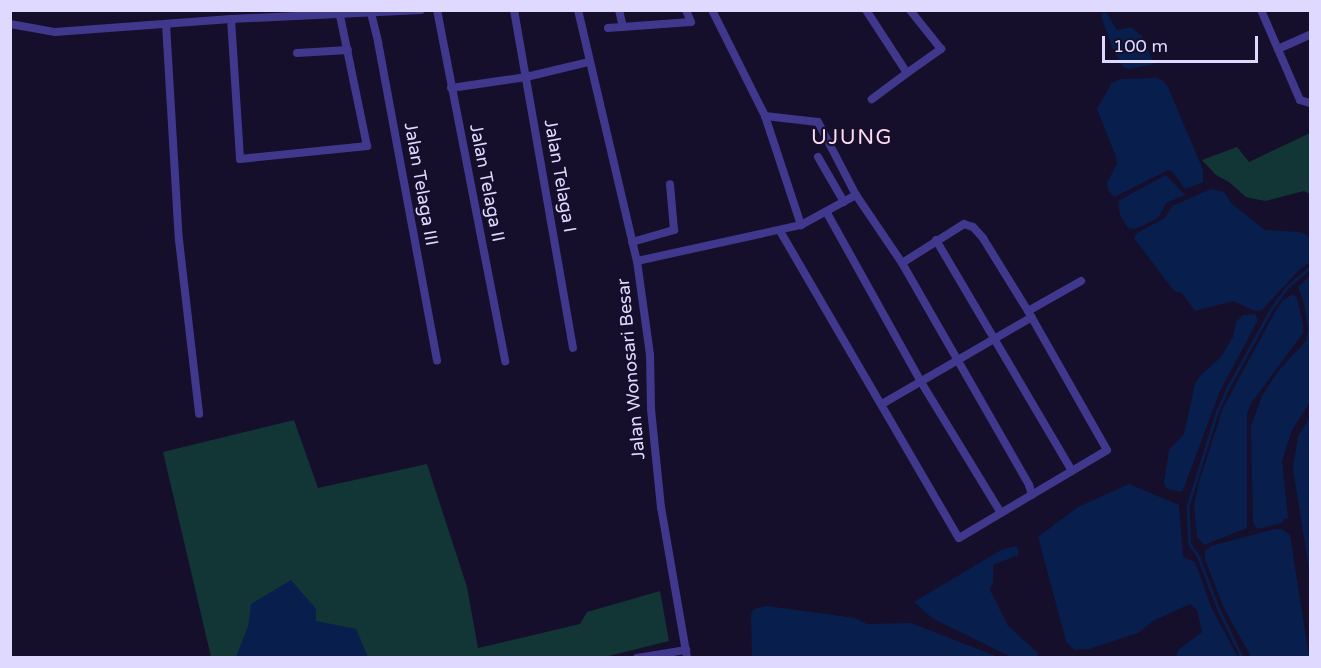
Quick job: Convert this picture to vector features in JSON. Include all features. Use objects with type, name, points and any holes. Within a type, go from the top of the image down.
[{"type":"street","points":[[10,24],[54,32],[231,19],[339,16],[421,10]]},
{"type":"street","name":"Jalan Telaga II","points":[[438,10],[451,88],[505,361]]},
{"type":"street","name":"Jalan Telaga I","points":[[514,10],[573,348]]},
{"type":"street","name":"Jalan Wonosari Besar","points":[[578,10],[637,261],[650,355],[651,409],[662,507],[687,654]]},
{"type":"street","points":[[619,10],[622,27]]},
{"type":"street","points":[[608,28],[691,22],[686,10]]},
{"type":"street","points":[[712,10],[765,116],[801,225]]},
{"type":"street","points":[[866,10],[907,73]]},
{"type":"street","points":[[872,99],[941,49],[910,10]]},
{"type":"street","points":[[1261,10],[1300,100],[1311,103]]},
{"type":"street","name":"Jalan Telaga III","points":[[370,14],[378,42],[437,361]]},
{"type":"street","points":[[231,19],[240,159],[367,146],[339,16]]},
{"type":"street","points":[[166,24],[179,240],[199,414]]},
{"type":"street","points":[[1278,49],[1311,35]]},
{"type":"street","points":[[297,53],[348,50]]},
{"type":"street","points":[[451,88],[526,77],[589,62]]},
{"type":"street","points":[[765,116],[818,122],[856,195],[902,263],[1029,484],[1032,495]]},
{"type":"street","points":[[819,157],[844,202]]},
{"type":"street","points":[[632,242],[674,230],[670,184]]},
{"type":"street","points":[[637,261],[801,225],[856,195]]},
{"type":"street","points":[[826,213],[921,382],[1001,513]]},
{"type":"street","points":[[780,231],[958,538],[1107,450],[1030,314],[983,238],[972,227],[964,224],[902,263]]},
{"type":"street","points":[[936,240],[1072,471]]},
{"type":"street","points":[[882,404],[994,340],[1081,281]]},
{"type":"street","points":[[637,657],[687,654]]},
{"type":"green space","points":[[1310,133],[1310,194],[1304,191],[1265,201],[1246,197],[1229,182],[1216,175],[1202,160],[1237,147],[1249,162]]},
{"type":"green space","points":[[294,420],[318,488],[427,464],[467,587],[478,648],[580,624],[587,612],[660,591],[669,641],[601,658],[211,657],[163,452]]},
{"type":"water","points":[[1106,12],[1117,30],[1131,27],[1142,36],[1154,64],[1130,69],[1123,67],[1112,47],[1102,18],[1102,13]]},
{"type":"water","points":[[1156,78],[1162,80],[1168,87],[1203,170],[1203,182],[1185,189],[1172,171],[1168,170],[1114,197],[1108,190],[1107,183],[1117,164],[1116,157],[1097,109],[1112,83],[1121,79]]},
{"type":"water","points":[[1166,175],[1185,195],[1166,203],[1158,218],[1135,229],[1128,228],[1120,215],[1118,201]]},
{"type":"water","points":[[1211,189],[1224,192],[1232,204],[1265,230],[1299,232],[1306,234],[1310,239],[1310,262],[1299,270],[1262,310],[1255,311],[1233,301],[1195,311],[1182,293],[1174,291],[1134,238],[1137,233],[1165,218],[1172,206]]},
{"type":"water","points":[[1310,276],[1310,402],[1292,430],[1282,461],[1288,518],[1283,519],[1283,523],[1257,529],[1253,522],[1251,426],[1262,396],[1279,370],[1306,341],[1308,329],[1304,303],[1298,287]]},
{"type":"water","points":[[1293,294],[1297,298],[1303,333],[1252,402],[1247,413],[1247,528],[1204,545],[1197,537],[1194,505],[1223,408],[1275,312],[1283,300]]},
{"type":"water","points":[[1255,314],[1258,320],[1220,391],[1183,490],[1181,492],[1166,488],[1164,483],[1169,450],[1184,434],[1195,384],[1200,376],[1221,357],[1233,337],[1236,322],[1243,315]]},
{"type":"water","points":[[1310,417],[1310,576],[1293,469],[1298,436]]},
{"type":"water","points":[[1129,484],[1179,505],[1183,557],[1195,562],[1212,609],[1238,657],[1176,657],[1178,650],[1202,632],[1197,610],[1190,604],[1153,621],[1138,633],[1089,649],[1074,650],[1066,641],[1038,537],[1078,507]]},
{"type":"water","points":[[1282,529],[1290,535],[1309,657],[1251,657],[1224,608],[1205,560],[1205,551],[1211,546]]},
{"type":"water","points":[[1015,546],[1018,549],[1018,555],[993,565],[993,582],[990,590],[1008,626],[1038,653],[1037,657],[1011,657],[932,618],[914,602],[1001,550]]},
{"type":"water","points":[[291,580],[316,609],[316,621],[356,629],[368,657],[236,657],[248,627],[251,604]]},
{"type":"water","points":[[767,606],[855,618],[867,624],[911,623],[998,657],[752,657],[751,614],[754,609]]},
{"type":"waterway","points":[[1242,658],[1217,606],[1198,556],[1189,543],[1188,505],[1216,414],[1227,389],[1271,309],[1287,287],[1310,267]]},
{"type":"district","name":"UJUNG","points":[[852,138]]}]
